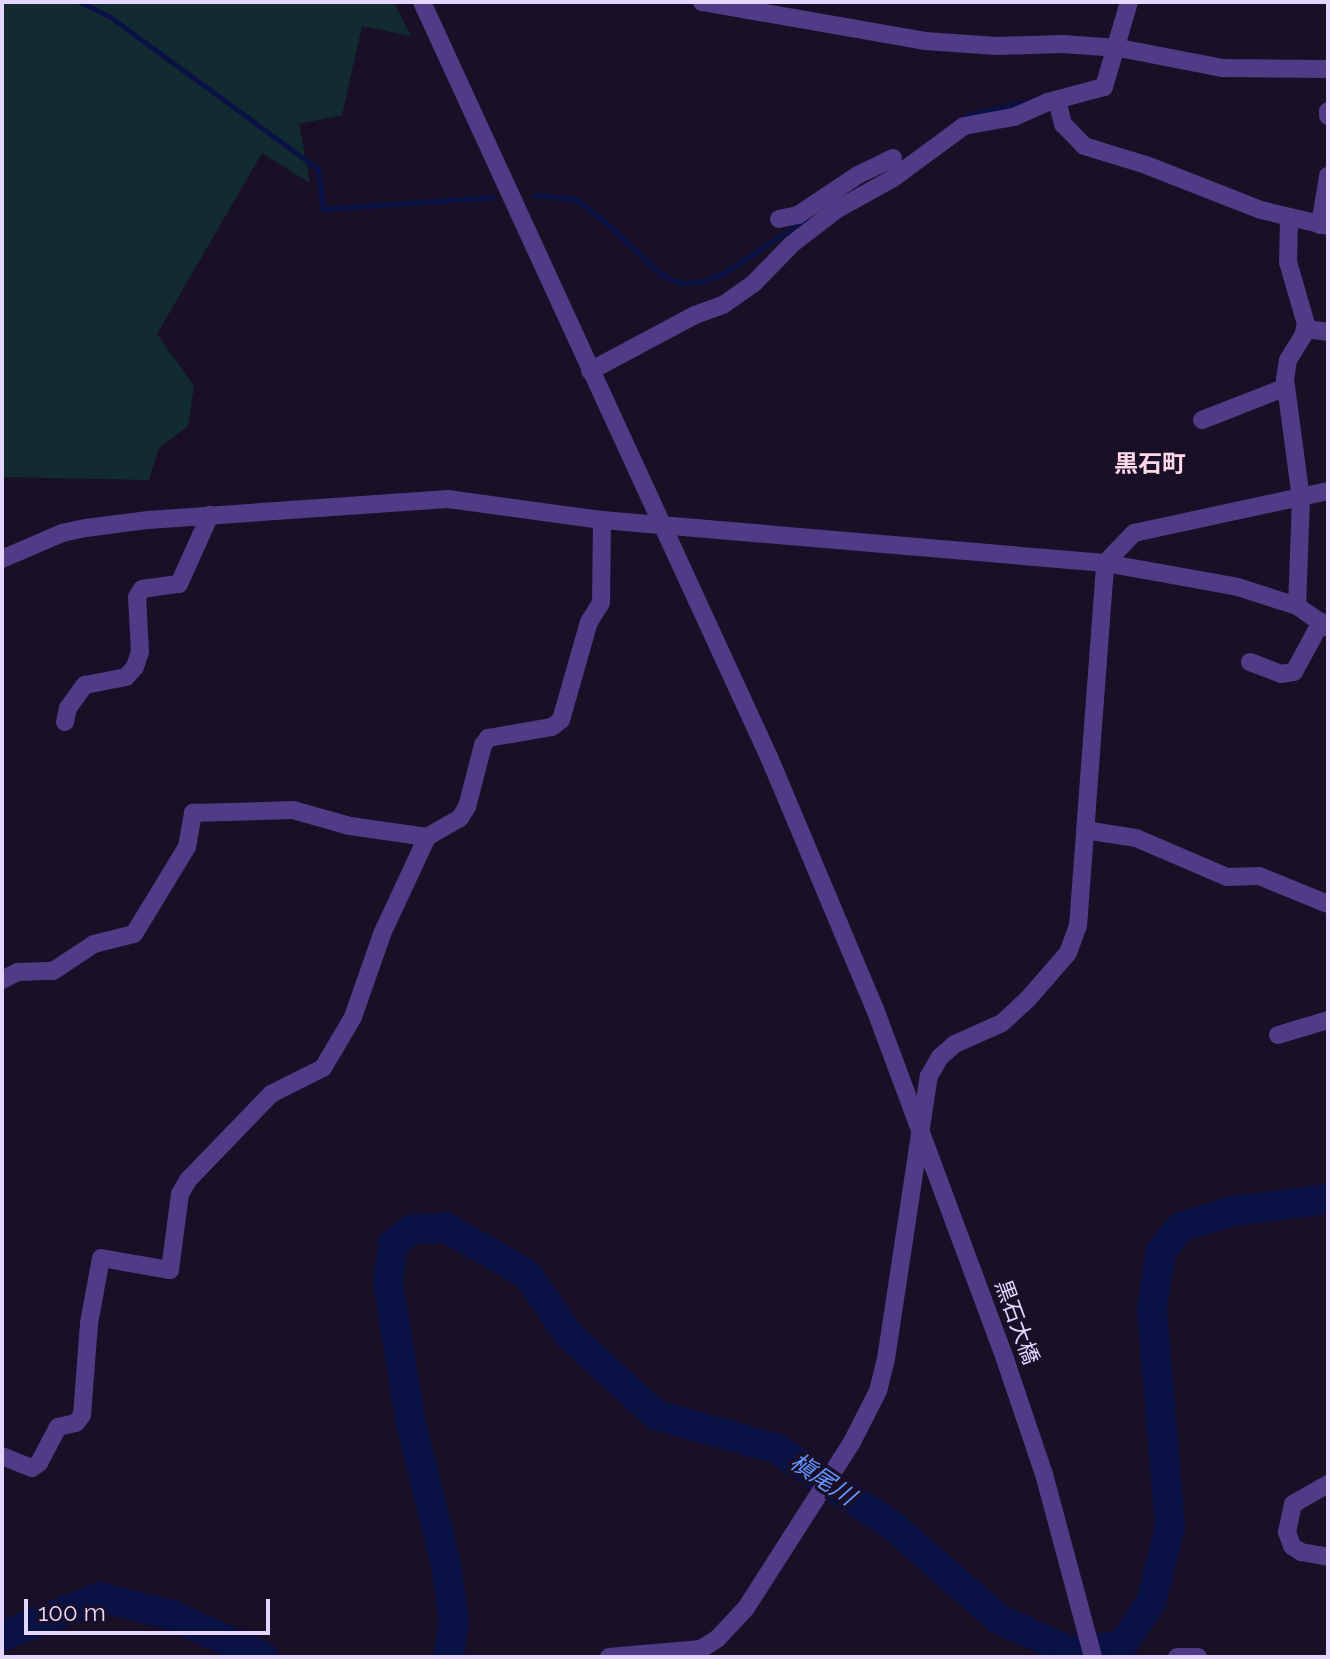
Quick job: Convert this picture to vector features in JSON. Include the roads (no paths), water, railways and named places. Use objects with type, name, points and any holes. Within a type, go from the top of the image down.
[{"type":"street","name":"黒石大橋","points":[[422,2],[659,524],[769,757],[875,1009],[1005,1359],[1044,1474],[1093,1657]]},
{"type":"street","points":[[702,2],[925,41],[1119,48],[1223,68],[1328,69]]},
{"type":"street","points":[[779,219],[798,215],[873,179],[964,126],[1014,117],[1057,100],[1104,87],[1119,48],[1129,2]]},
{"type":"street","points":[[1057,100],[1063,124],[1084,146],[1289,219],[1324,225],[1328,176]]},
{"type":"street","points":[[590,371],[695,315],[723,305],[754,283],[792,244],[873,179],[893,158]]},
{"type":"street","points":[[1289,219],[1288,262],[1305,329],[1288,360],[1286,387],[1301,499],[1297,606]]},
{"type":"street","points":[[1305,329],[1328,332]]},
{"type":"street","points":[[1202,420],[1286,387]]},
{"type":"street","points":[[609,1657],[701,1649],[717,1639],[746,1608],[851,1444],[878,1391],[886,1359],[929,1076],[940,1057],[955,1044],[1002,1023],[1068,953],[1078,926],[1105,563],[1134,533],[1328,491]]},
{"type":"street","points":[[2,559],[62,533],[86,528],[210,515],[448,499],[602,520],[1105,563],[1238,587],[1297,606],[1325,625],[1294,672],[1281,674],[1250,662]]},
{"type":"street","points":[[65,722],[68,708],[85,685],[126,677],[135,667],[140,652],[137,597],[142,589],[179,584],[210,515]]},
{"type":"street","points":[[2,1456],[32,1468],[39,1463],[58,1427],[76,1423],[82,1415],[89,1323],[101,1258],[170,1270],[180,1194],[188,1180],[271,1094],[323,1068],[353,1017],[382,934],[427,837],[460,818],[488,738],[552,727],[561,720],[589,622],[601,603],[602,520]]},
{"type":"street","points":[[2,980],[18,972],[53,971],[94,944],[134,934],[187,847],[193,813],[293,810],[350,826],[427,837]]},
{"type":"street","points":[[1085,830],[1136,838],[1227,877],[1259,876],[1328,904]]},
{"type":"street","points":[[1278,1035],[1328,1020]]},
{"type":"street","points":[[1328,1484],[1293,1504],[1287,1532],[1292,1546],[1301,1552],[1328,1557]]},
{"type":"street","points":[[1177,1657],[1198,1657]]},
{"type":"waterway","points":[[80,2],[109,16],[318,169],[323,209],[494,197]]},
{"type":"waterway","points":[[963,119],[970,114],[1034,100]]},
{"type":"waterway","points":[[535,195],[575,199],[604,221],[662,275],[682,283],[701,282],[726,272],[803,221]]},
{"type":"waterway","name":"槇尾川","points":[[448,1657],[454,1624],[447,1569],[410,1419],[388,1281],[393,1244],[413,1229],[446,1228],[527,1274],[569,1335],[656,1415],[777,1449],[893,1526],[999,1619],[1069,1651],[1122,1646],[1151,1602],[1170,1528],[1152,1307],[1161,1250],[1181,1227],[1233,1211],[1328,1199]]},
{"type":"waterway","name":"槇尾川","points":[[2,1636],[100,1597],[171,1615],[263,1657]]},
{"type":"district","name":"黒石町","points":[[1150,464]]}]
